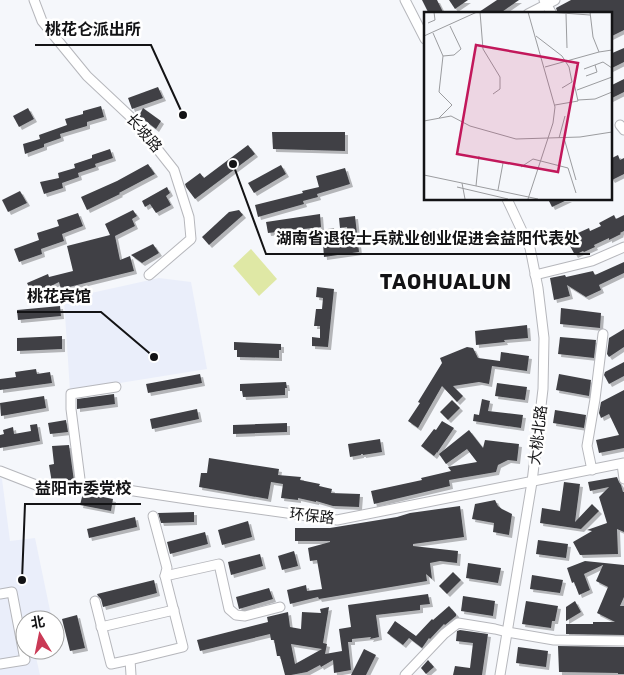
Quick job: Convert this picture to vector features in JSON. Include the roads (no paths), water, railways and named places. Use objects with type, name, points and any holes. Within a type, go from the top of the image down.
[{"type":"street","name":"长坡路","points":[[34,0],[42,21],[87,76],[136,122],[174,170],[189,217],[191,239],[149,275]]},
{"type":"street","points":[[405,0],[424,38]]},
{"type":"street","points":[[531,12],[549,1]]},
{"type":"street","name":"大桃北路","points":[[500,675],[532,482],[543,389],[544,363],[544,338],[536,275],[530,248],[507,200]]},
{"type":"street","points":[[536,275],[592,262],[624,247]]},
{"type":"street","points":[[592,470],[587,446],[603,334]]},
{"type":"street","points":[[81,487],[70,394],[116,387]]},
{"type":"street","points":[[623,464],[624,479]]},
{"type":"street","name":"环保路","points":[[0,472],[49,490],[94,485],[337,520],[623,464]]},
{"type":"street","points":[[95,601],[111,664],[183,647],[165,576],[167,568],[153,516]]},
{"type":"street","points":[[165,576],[219,564],[229,609],[236,615],[245,616],[280,607]]},
{"type":"street","points":[[0,594],[12,592],[25,660],[0,664]]},
{"type":"street","points":[[101,628],[174,610]]},
{"type":"street","points":[[405,675],[444,634],[458,623],[554,640],[624,641]]},
{"type":"street","points":[[130,660],[131,675]]},
{"type":"place","name":"桃花仑派出所","points":[[183,115]]},
{"type":"place","name":"湖南省退役士兵就业创业促进会益阳代表处","points":[[233,164]]},
{"type":"place","name":"桃花宾馆","points":[[154,357]]},
{"type":"place","name":"益阳市委党校","points":[[22,580]]},
{"type":"district","name":"TAOHUALUN","points":[[446,282]]}]
